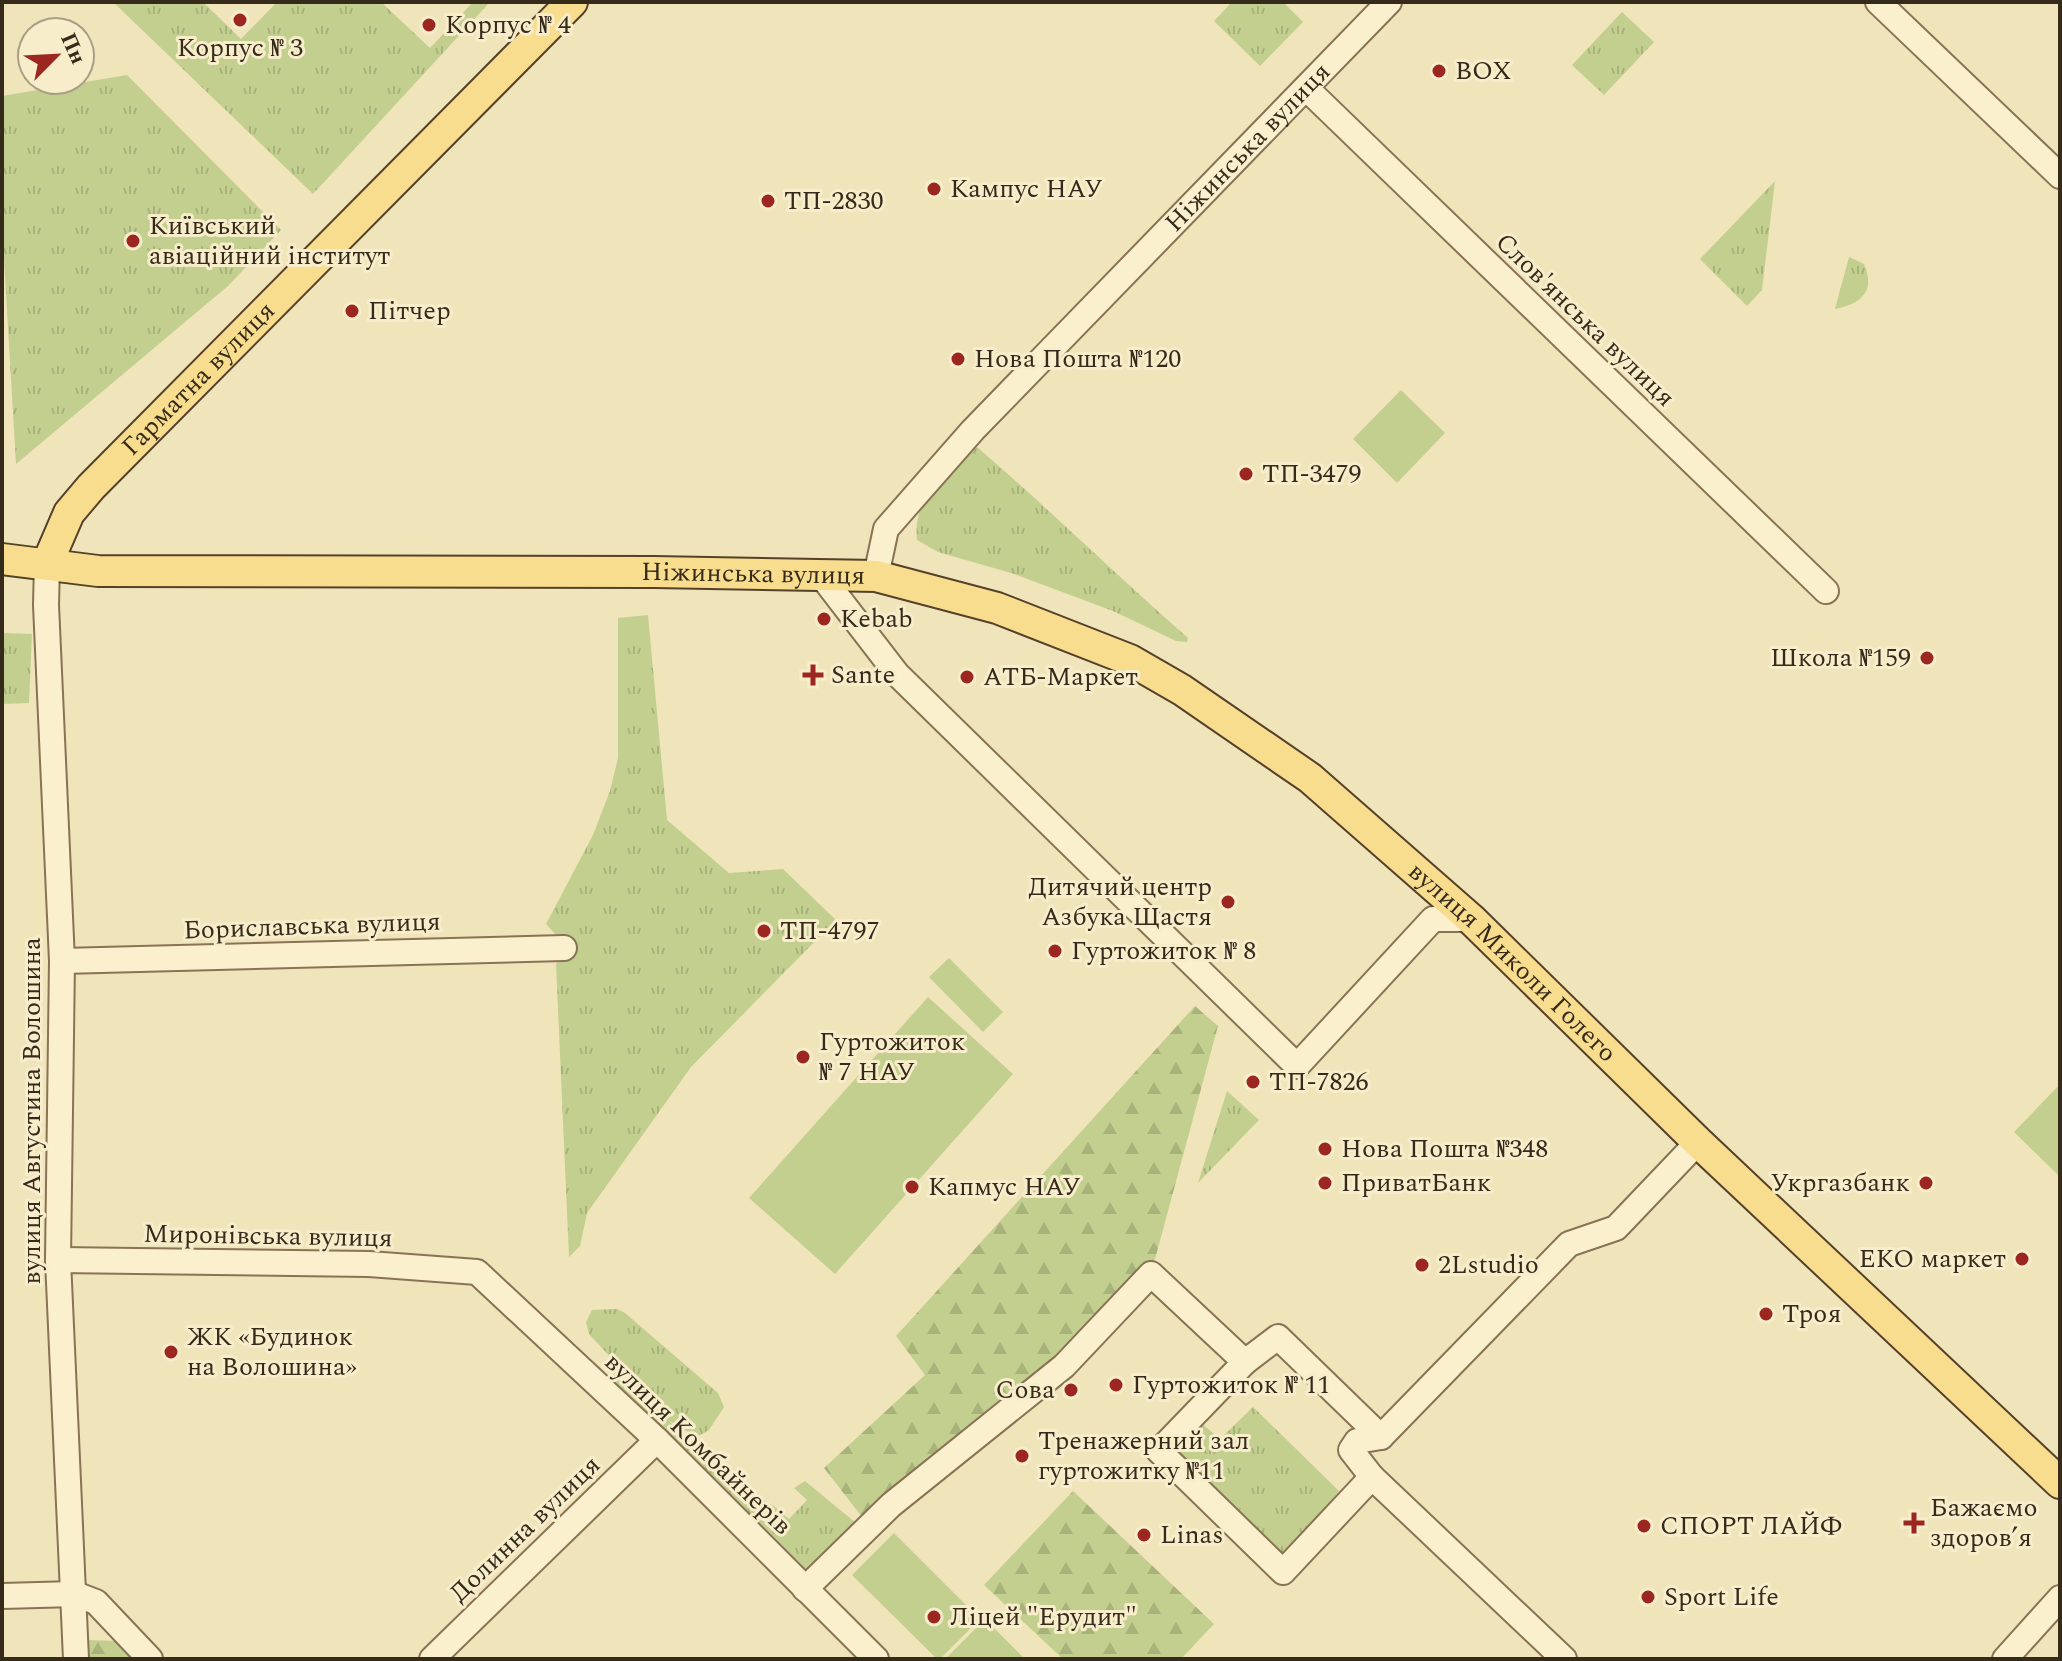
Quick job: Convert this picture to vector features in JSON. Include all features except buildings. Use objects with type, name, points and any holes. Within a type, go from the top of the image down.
[{"type":"main road","name":"Гарматна вулиця","points":[[47,564],[69,513],[91,487],[572,2]]},
{"type":"main road","name":"Ніжинська вулиця","points":[[2,559],[98,571],[876,576]]},
{"type":"main road","name":"вулиця Миколи Голего","points":[[876,576],[997,608],[1130,660],[1182,690],[1310,778],[1471,919],[1698,1142],[2060,1483]]},
{"type":"street","name":"Ніжинська вулиця","points":[[876,576],[886,529],[954,452],[1389,2]]},
{"type":"street","points":[[1878,2],[2060,176]]},
{"type":"street","name":"Слов'янська вулиця","points":[[1306,88],[1826,591]]},
{"type":"street","name":"вулиця Августина Волошина","points":[[47,564],[46,605],[62,961],[58,1260],[76,1659]]},
{"type":"street","points":[[820,574],[897,674],[1297,1066],[1433,919],[1471,919]]},
{"type":"street","name":"Бориславська вулиця","points":[[62,961],[564,948]]},
{"type":"street","points":[[1564,1659],[1372,1477],[1351,1450],[1357,1441],[1381,1437],[1569,1244],[1616,1228],[1698,1142]]},
{"type":"street","name":"Миронівська вулиця","points":[[58,1260],[369,1264],[477,1272]]},
{"type":"street","name":"вулиця Комбайнерів","points":[[477,1272],[657,1440],[876,1659]]},
{"type":"street","points":[[805,1589],[891,1505],[1064,1366],[1151,1274],[1245,1362]]},
{"type":"street","points":[[1372,1477],[1283,1572],[1159,1451],[1245,1362],[1278,1337],[1381,1437]]},
{"type":"street","name":"Долинна вулиця","points":[[432,1659],[657,1440]]},
{"type":"street","points":[[2,1596],[75,1594],[96,1602],[150,1659]]},
{"type":"street","points":[[2005,1659],[2060,1598]]},
{"type":"green space","points":[[113,2],[203,2],[241,39],[277,2],[381,2],[430,48],[473,2],[490,2],[313,194]]},
{"type":"green space","points":[[1232,2],[1283,2],[1303,22],[1260,66],[1214,21]]},
{"type":"green space","points":[[1622,12],[1654,42],[1604,95],[1572,65]]},
{"type":"green space","points":[[127,75],[281,230],[228,286],[16,464],[2,225],[2,96],[96,96],[96,80]]},
{"type":"green space","points":[[1775,181],[1762,290],[1747,306],[1700,259]]},
{"type":"green space","points":[[1849,257],[1864,264],[1867,289],[1859,300],[1835,309]]},
{"type":"green space","points":[[1401,390],[1445,433],[1397,483],[1353,439]]},
{"type":"green space","points":[[977,447],[1188,638],[1187,642],[1176,641],[1113,611],[1011,573],[938,552],[917,540],[920,510],[926,498],[944,476]]},
{"type":"green space","points":[[648,615],[667,820],[729,873],[783,869],[836,920],[691,1067],[587,1213],[580,1246],[569,1257],[556,964],[563,955],[559,938],[546,924],[593,835],[610,791],[618,758],[618,618]]},
{"type":"green space","points":[[2,633],[32,634],[29,703],[2,704]]},
{"type":"green space","points":[[949,958],[1003,1012],[983,1032],[929,977]]},
{"type":"green space","points":[[928,997],[1013,1074],[835,1274],[749,1198]]},
{"type":"green space","points":[[1195,1006],[1218,1026],[1151,1274],[869,1526],[824,1468],[925,1375],[896,1336]]},
{"type":"green space","points":[[2060,1084],[2060,1177],[2014,1132]]},
{"type":"green space","points":[[1227,1091],[1259,1120],[1198,1183]]},
{"type":"green space","points":[[617,1309],[718,1393],[724,1407],[709,1430],[697,1437],[669,1421],[734,1483],[789,1519],[807,1500],[794,1488],[805,1481],[862,1528],[825,1568],[802,1573],[608,1381],[616,1371],[666,1417],[589,1334],[586,1322],[592,1310]]},
{"type":"green space","points":[[1253,1407],[1339,1491],[1282,1558],[1171,1450],[1200,1422],[1220,1439]]},
{"type":"green space","points":[[1073,1491],[1214,1624],[1181,1659],[1063,1659],[984,1585]]},
{"type":"green space","points":[[894,1533],[980,1619],[940,1659],[852,1575]]},
{"type":"green space","points":[[985,1619],[1025,1659],[945,1659]]},
{"type":"green space","points":[[85,1640],[118,1641],[135,1659],[86,1659]]},
{"type":"place","name":"Корпус № 3","points":[[240,20]]},
{"type":"place","name":"Корпус № 4","points":[[429,25]]},
{"type":"place","name":"BOX","points":[[1439,71]]},
{"type":"place","name":"Кампус НАУ","points":[[934,189]]},
{"type":"place","name":"ТП-2830","points":[[768,201]]},
{"type":"place","name":"Київський авіаційний інститут","points":[[133,241]]},
{"type":"place","name":"Пітчер","points":[[352,311]]},
{"type":"place","name":"Нова Пошта №120","points":[[958,359]]},
{"type":"place","name":"ТП-3479","points":[[1246,474]]},
{"type":"place","name":"Kebab","points":[[824,619]]},
{"type":"place","name":"Школа №159","points":[[1927,658]]},
{"type":"place","name":"Sante","points":[[813,675]]},
{"type":"place","name":"АТБ-Маркет","points":[[967,677]]},
{"type":"place","name":"Дитячий центр Азбука Щастя","points":[[1228,902]]},
{"type":"place","name":"ТП-4797","points":[[764,931]]},
{"type":"place","name":"Гуртожиток № 8","points":[[1055,951]]},
{"type":"place","name":"Гуртожиток № 7 НАУ","points":[[803,1057]]},
{"type":"place","name":"ТП-7826","points":[[1253,1082]]},
{"type":"place","name":"Нова Пошта №348","points":[[1325,1149]]},
{"type":"place","name":"ПриватБанк","points":[[1325,1183]]},
{"type":"place","name":"Укргазбанк","points":[[1926,1183]]},
{"type":"place","name":"Капмус НАУ","points":[[912,1187]]},
{"type":"place","name":"ЕКО маркет","points":[[2022,1259]]},
{"type":"place","name":"2Lstudio","points":[[1422,1265]]},
{"type":"place","name":"Троя","points":[[1766,1314]]},
{"type":"place","name":"ЖК «Будинок на Волошина»","points":[[171,1352]]},
{"type":"place","name":"Гуртожиток № 11","points":[[1116,1385]]},
{"type":"place","name":"Сова","points":[[1071,1390]]},
{"type":"place","name":"Тренажерний зал гуртожитку №11","points":[[1022,1456]]},
{"type":"place","name":"Бажаємо здоровʼя","points":[[1914,1523]]},
{"type":"place","name":"СПОРТ ЛАЙФ","points":[[1644,1526]]},
{"type":"place","name":"Linas","points":[[1144,1535]]},
{"type":"place","name":"Sport Life","points":[[1648,1597]]},
{"type":"place","name":"Ліцей \"Ерудит\"","points":[[934,1617]]}]
